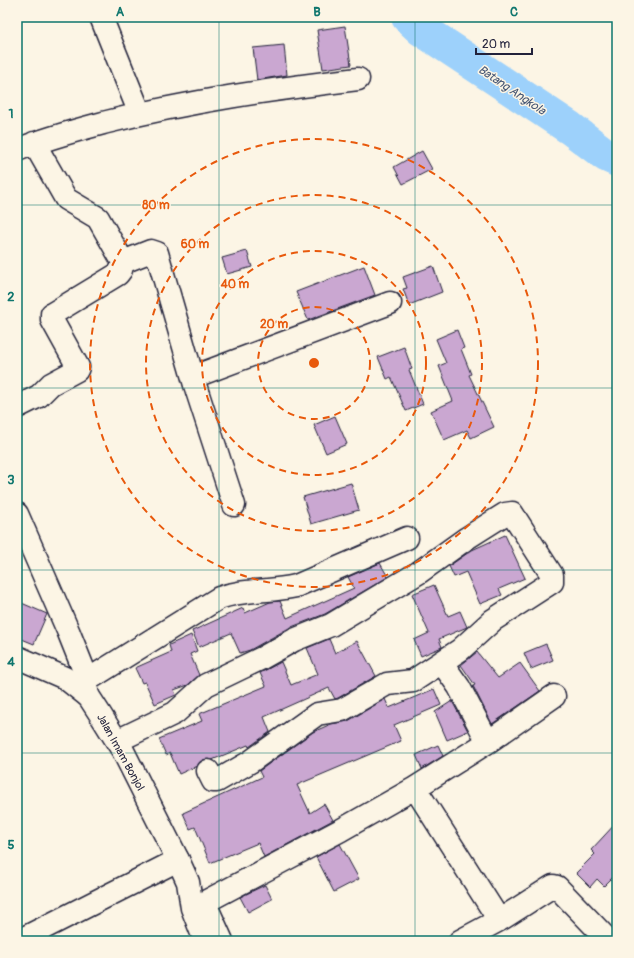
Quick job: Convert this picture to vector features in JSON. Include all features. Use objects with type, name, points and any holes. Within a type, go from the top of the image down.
[{"type":"main road","points":[[101,17],[140,114]]},
{"type":"main road","points":[[17,407],[39,396],[51,384],[78,370],[78,367],[52,320],[52,314],[118,274],[121,270],[123,262],[98,218],[66,199],[25,146],[140,114],[277,88],[358,79]]},
{"type":"main road","points":[[123,262],[151,251],[157,253],[193,377],[234,505]]},
{"type":"main road","points":[[193,377],[390,303]]},
{"type":"main road","points":[[117,741],[174,713],[206,685],[262,658],[294,640],[331,625],[418,573],[467,538],[505,514],[512,513],[552,575],[553,580],[493,620],[460,650],[413,681],[387,684],[342,710],[317,714],[245,765],[217,781],[213,781],[208,771]]},
{"type":"main road","points":[[17,514],[69,633],[87,689],[219,598],[248,591],[282,589],[296,586],[407,538]]},
{"type":"main road","name":"Jalan Imam Bonjol","points":[[17,657],[87,689],[117,741],[178,860],[188,882],[192,908],[207,937]]},
{"type":"main road","points":[[442,663],[459,687],[471,714],[488,742]]},
{"type":"main road","points":[[205,902],[341,830],[415,788],[488,742],[554,696]]},
{"type":"main road","points":[[415,788],[499,920]]},
{"type":"main road","points":[[18,941],[178,860]]},
{"type":"main road","name":"Jalan Imam Bonjol","points":[[188,882],[205,902],[207,937]]},
{"type":"main road","points":[[460,941],[499,920],[547,888],[555,886],[609,941]]},
{"type":"building","points":[[345,26],[351,65],[323,69],[317,30]]},
{"type":"building","points":[[284,45],[287,75],[257,80],[253,48]]},
{"type":"building","points":[[422,151],[432,169],[403,184],[394,167]]},
{"type":"building","points":[[247,251],[252,267],[227,274],[222,258]]},
{"type":"building","points":[[364,266],[375,295],[308,320],[296,292]]},
{"type":"building","points":[[433,266],[442,292],[409,305],[403,289],[407,288],[403,277]]},
{"type":"building","points":[[457,330],[464,348],[461,349],[471,374],[469,375],[494,427],[471,438],[467,430],[444,440],[431,411],[453,401],[439,366],[446,363],[436,339]]},
{"type":"building","points":[[404,347],[412,369],[409,370],[423,404],[406,411],[391,377],[387,379],[378,357]]},
{"type":"building","points":[[335,416],[347,444],[326,453],[314,425]]},
{"type":"building","points":[[351,483],[359,510],[311,524],[303,497]]},
{"type":"building","points":[[505,535],[525,578],[499,589],[502,595],[480,604],[466,572],[454,577],[449,566],[472,550]]},
{"type":"building","points":[[380,563],[388,577],[325,614],[289,628],[250,650],[240,653],[231,633],[199,647],[192,631],[243,608],[245,613],[270,602],[280,601],[287,618],[354,588],[348,577]]},
{"type":"building","points":[[434,585],[448,616],[460,611],[467,627],[439,639],[442,647],[421,656],[414,640],[429,633],[412,594]]},
{"type":"building","points":[[17,601],[47,614],[34,644],[17,637]]},
{"type":"building","points":[[191,635],[197,651],[190,654],[199,675],[188,685],[174,690],[176,695],[155,704],[145,682],[142,683],[135,668],[171,652],[169,645]]},
{"type":"building","points":[[329,639],[335,653],[357,641],[376,676],[338,698],[335,699],[329,688],[264,717],[270,732],[249,747],[248,745],[212,760],[203,760],[197,766],[179,774],[170,753],[166,755],[159,739],[202,721],[199,714],[266,686],[260,673],[281,662],[291,685],[318,674],[307,648]]},
{"type":"building","points":[[546,644],[553,660],[531,669],[524,653]]},
{"type":"building","points":[[477,652],[498,678],[520,663],[540,691],[492,724],[473,686],[475,685],[461,665]]},
{"type":"building","points":[[434,689],[441,705],[394,725],[401,741],[297,785],[310,813],[324,804],[333,820],[264,857],[258,843],[210,863],[195,827],[190,829],[183,813],[262,777],[259,771],[313,732],[331,724],[348,721],[385,699],[389,708]]},
{"type":"building","points":[[452,701],[468,731],[447,740],[435,712]]},
{"type":"building","points":[[438,745],[443,756],[422,769],[416,755]]},
{"type":"building","points":[[617,822],[617,873],[604,886],[597,879],[590,887],[576,873],[595,854],[591,850]]},
{"type":"building","points":[[340,844],[359,879],[334,892],[316,857]]},
{"type":"building","points":[[265,885],[272,899],[248,912],[240,897]]},
{"type":"waterway","name":"Batang Angkola","points":[[408,17],[421,29],[570,128],[606,155],[617,160]]}]
